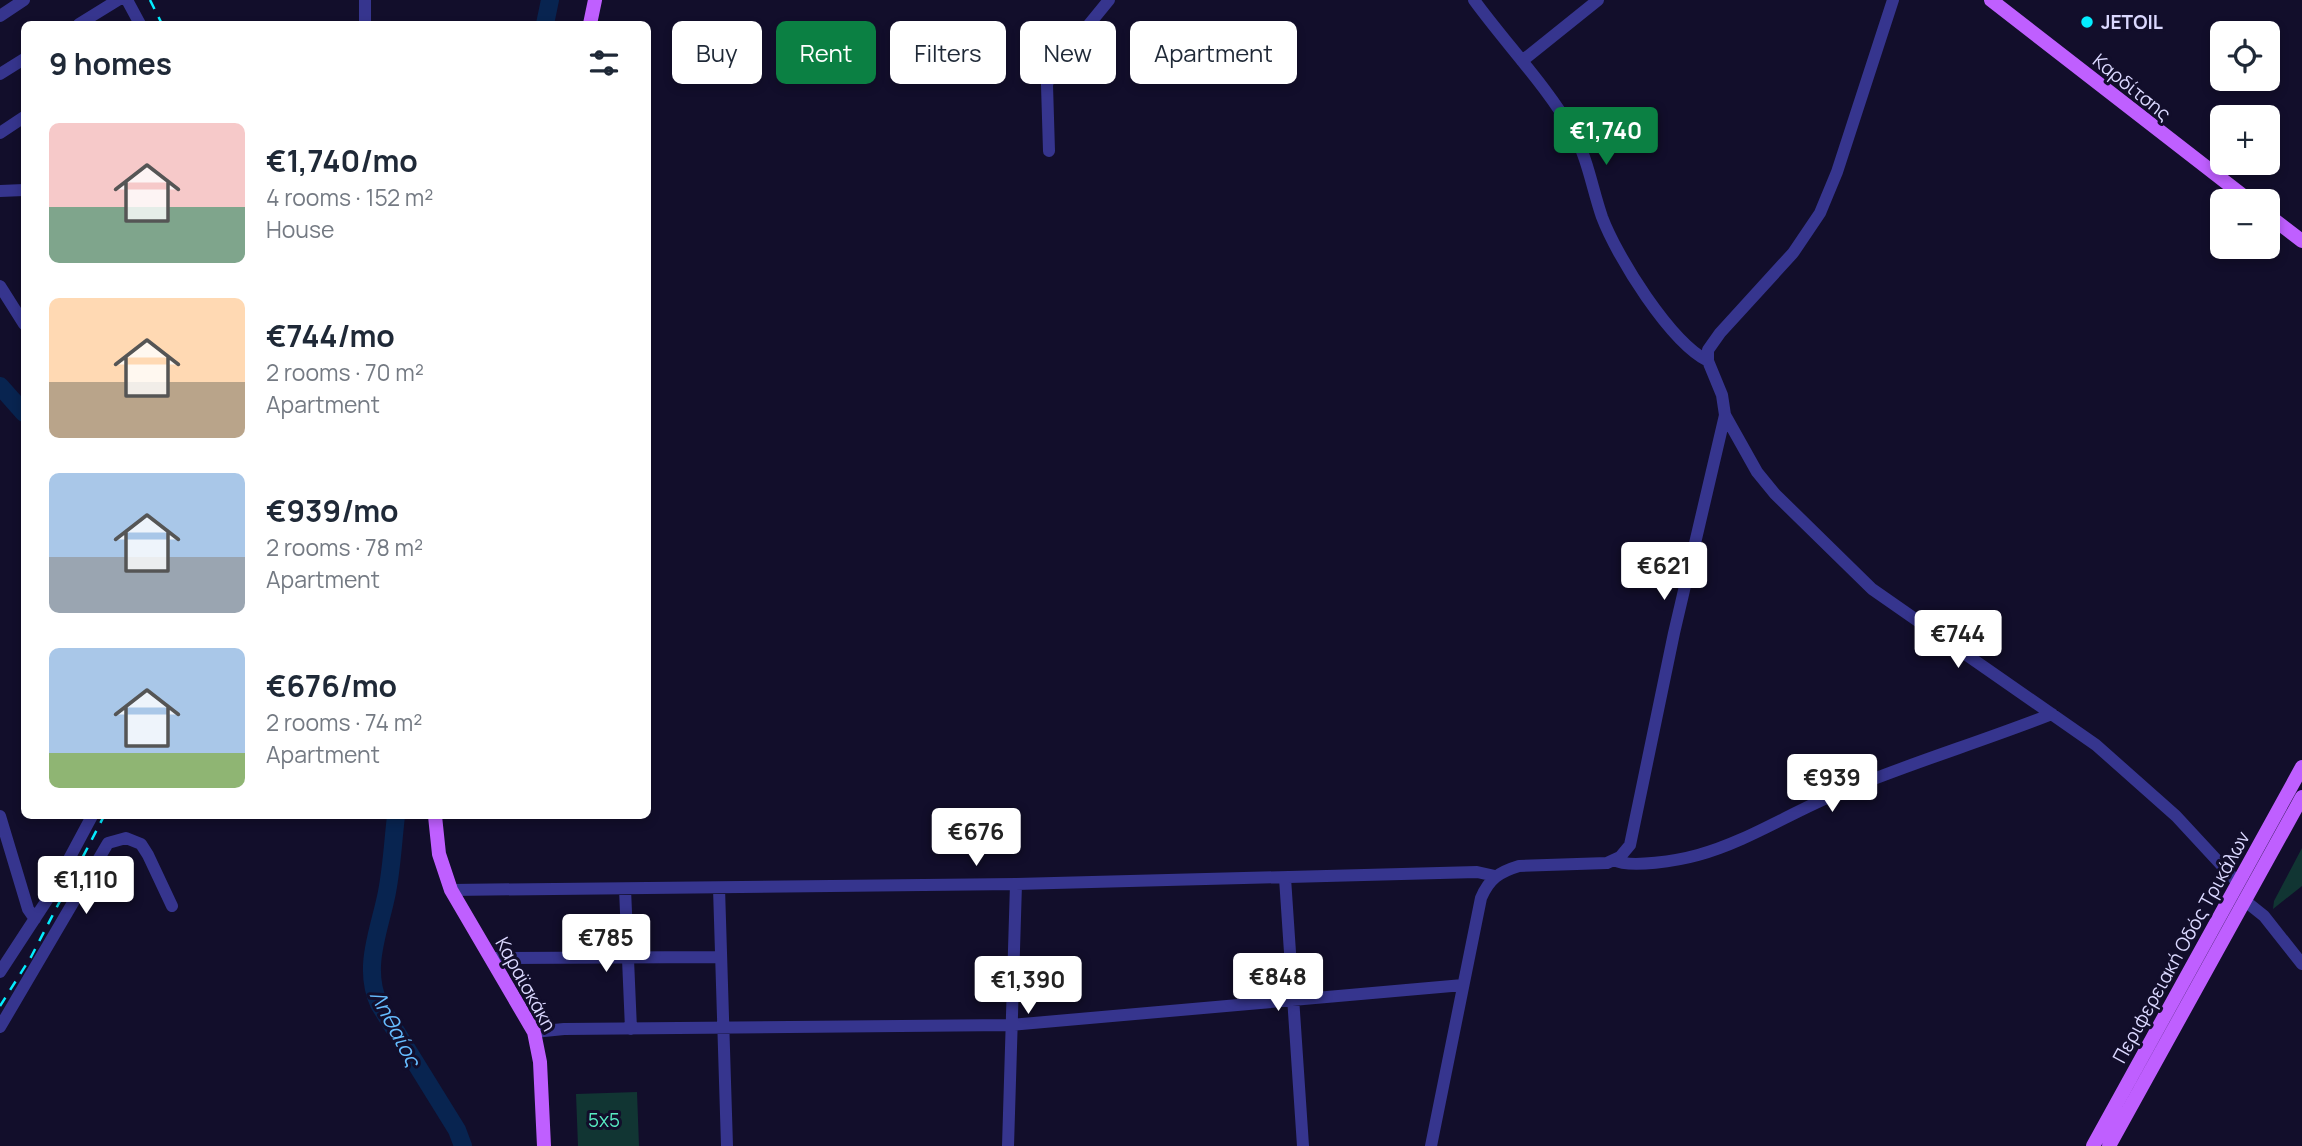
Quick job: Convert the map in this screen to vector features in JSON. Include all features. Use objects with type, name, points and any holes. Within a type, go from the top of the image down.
[{"type":"main road","points":[[590,21],[594,0]]},
{"type":"main road","name":"Καρδίτσης","points":[[1991,0],[2235,189]]},
{"type":"main road","points":[[2280,224],[2302,241]]},
{"type":"main road","name":"Περιφερειακή Οδός Τρικάλων","points":[[2093,1146],[2302,767]]},
{"type":"main road","name":"Περιφερειακή Οδός Τρικάλων","points":[[2109,1146],[2302,797]]},
{"type":"main road","name":"Καραϊσκάκη","points":[[435,819],[439,854],[451,890],[534,1032],[540,1062],[544,1146]]},
{"type":"street","points":[[0,16],[24,0]]},
{"type":"street","points":[[84,21],[118,0]]},
{"type":"street","points":[[127,0],[138,21]]},
{"type":"street","points":[[365,0],[365,21]]},
{"type":"street","points":[[1049,151],[1047,85],[1051,71],[1108,0]]},
{"type":"street","points":[[1475,0],[1575,135],[1587,160],[1606,229],[1628,269],[1685,345],[1708,361]]},
{"type":"street","points":[[1522,61],[1598,0]]},
{"type":"street","points":[[1431,1146],[1480,898],[1495,876],[1519,866],[1601,863],[1614,860],[1626,851],[1633,833],[1674,633],[1725,415],[1723,395],[1708,361],[1708,350],[1714,339],[1793,253],[1820,213],[1838,172],[1893,0]]},
{"type":"street","points":[[0,74],[21,61]]},
{"type":"street","points":[[0,133],[21,119]]},
{"type":"street","points":[[0,191],[21,190]]},
{"type":"street","points":[[0,286],[21,319]]},
{"type":"street","points":[[1725,415],[1744,451],[1775,494],[1872,589],[1941,640],[2096,745],[2149,791],[2238,883]]},
{"type":"street","points":[[1614,860],[1621,863],[1643,863],[1708,852],[1833,795],[1936,754],[2052,714]]},
{"type":"street","points":[[0,816],[28,909],[35,919]]},
{"type":"street","points":[[0,972],[35,919],[90,819]]},
{"type":"street","points":[[0,1027],[108,843],[116,838],[127,838],[141,844],[172,906]]},
{"type":"street","points":[[451,890],[1016,884],[1477,872],[1495,876]]},
{"type":"street","points":[[1285,878],[1303,1146]]},
{"type":"street","points":[[1008,1146],[1016,884]]},
{"type":"street","points":[[719,888],[727,1146]]},
{"type":"street","points":[[625,889],[631,1029]]},
{"type":"street","points":[[2244,900],[2264,916],[2302,964]]},
{"type":"street","points":[[490,958],[721,957]]},
{"type":"street","points":[[534,1032],[1012,1025],[1463,985]]},
{"type":"green space","points":[[2302,848],[2302,886],[2273,909],[2274,901]]},
{"type":"green space","name":"5x5","points":[[637,1092],[639,1146],[578,1146],[576,1094]]},
{"type":"waterway","name":"Ληθαίος","points":[[546,21],[550,0]]},
{"type":"waterway","points":[[0,386],[21,410]]},
{"type":"waterway","name":"Ληθαίος","points":[[396,819],[389,882],[372,962],[374,990],[379,1004],[457,1130],[463,1146]]},
{"type":"railway","points":[[150,0],[160,21]]},
{"type":"railway","points":[[0,1006],[31,957],[102,819]]},
{"type":"place","name":"JETOIL","points":[[2087,22]]}]
